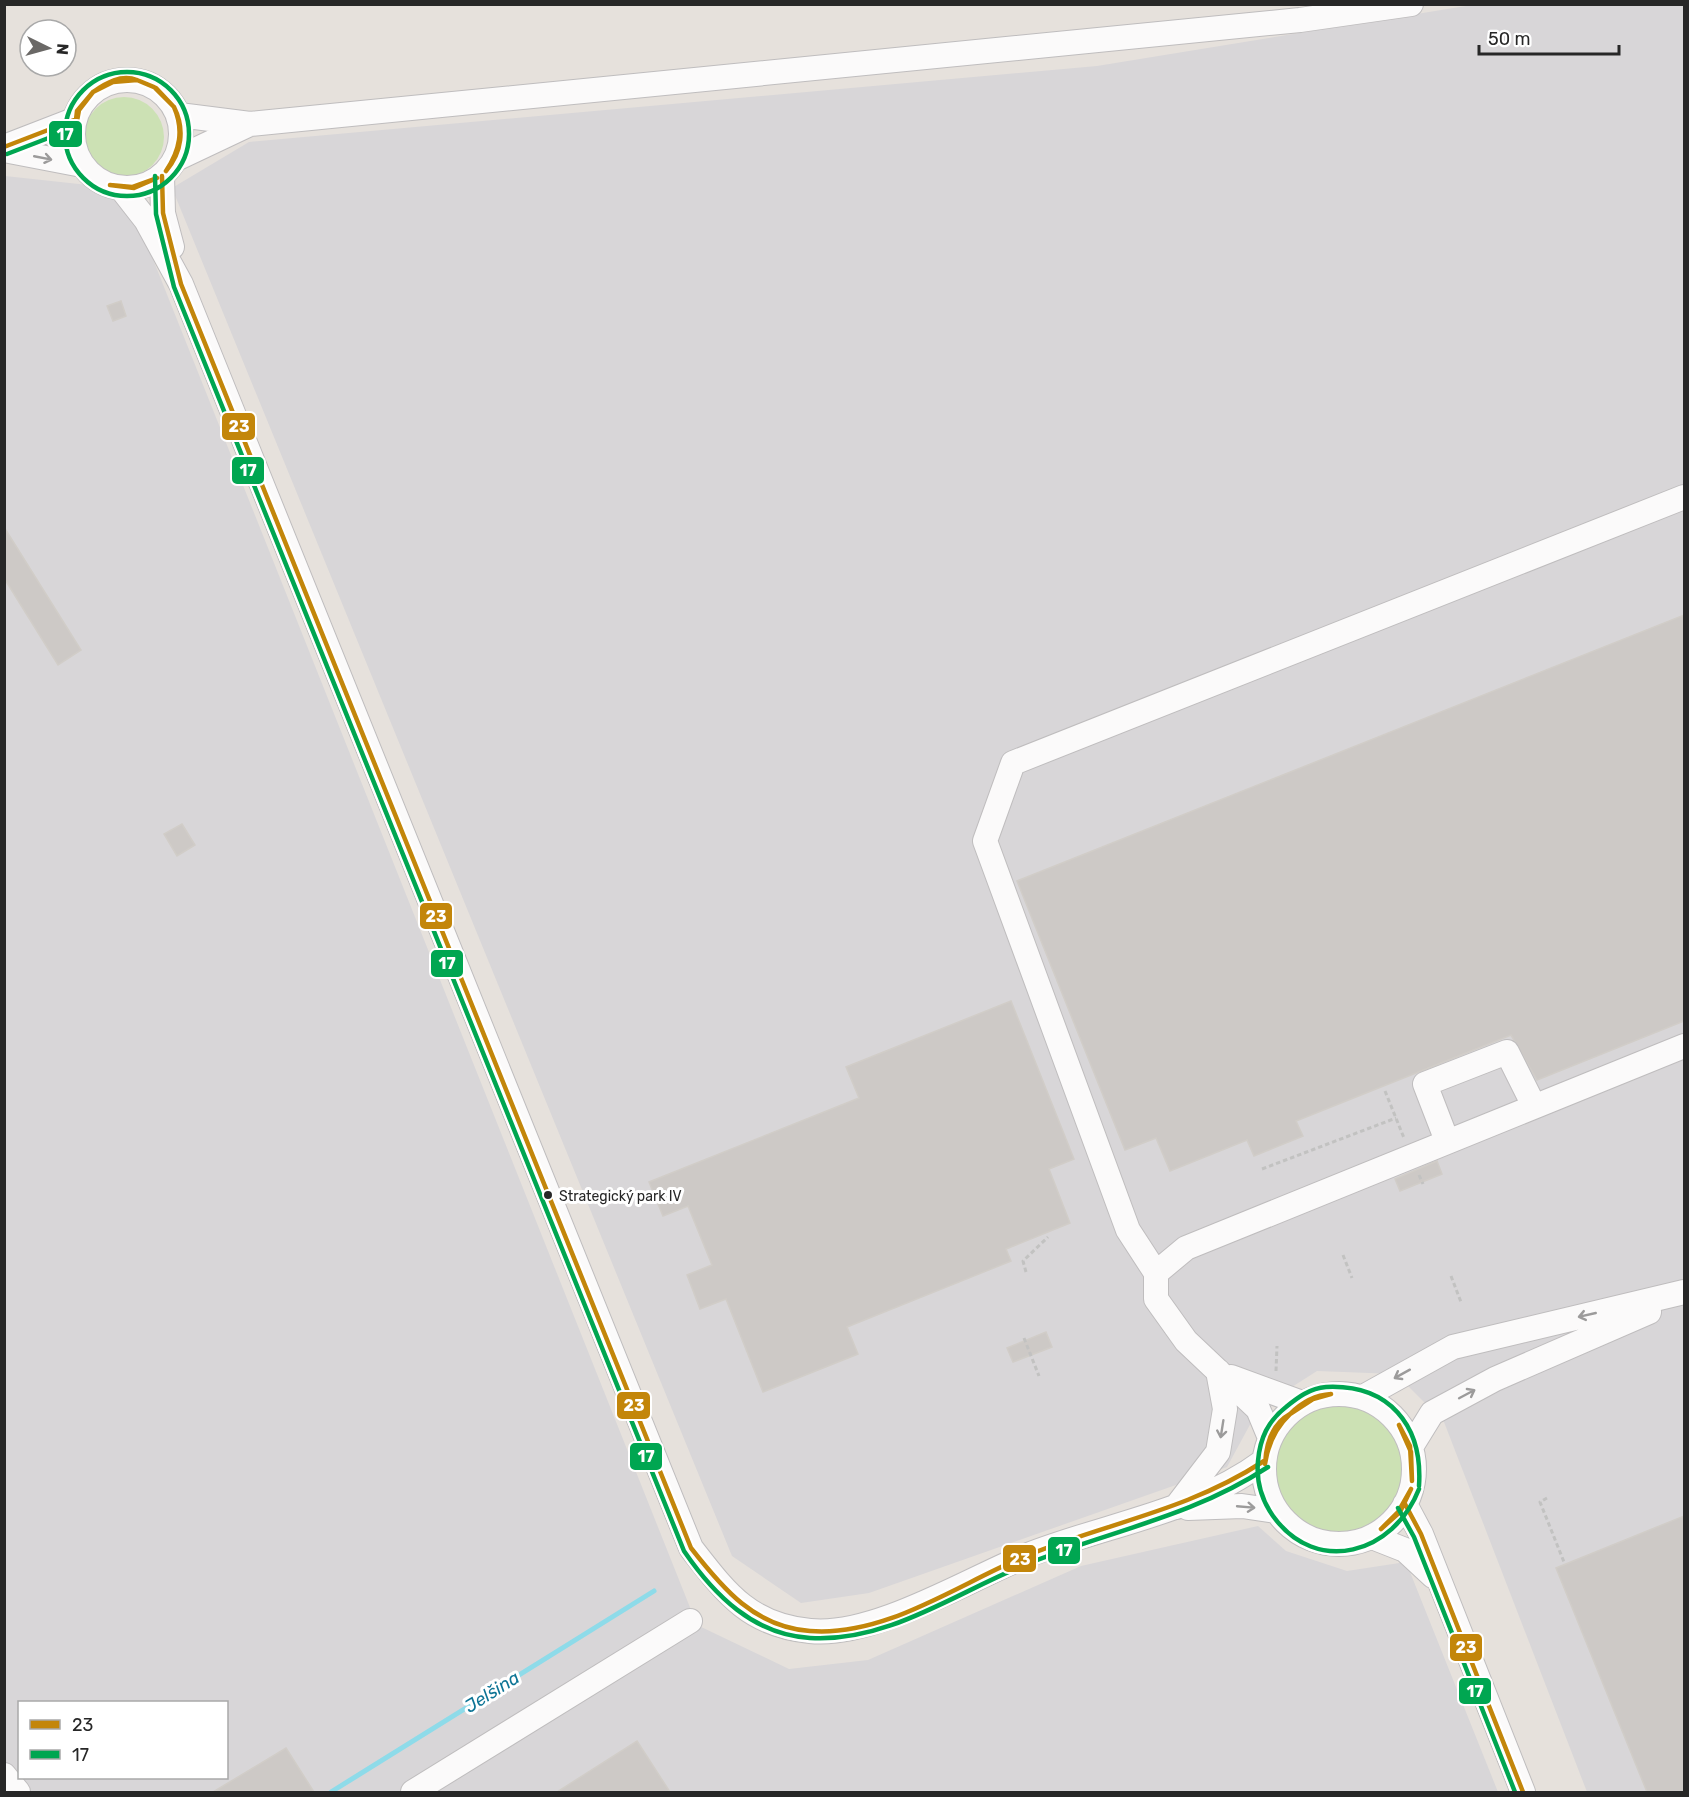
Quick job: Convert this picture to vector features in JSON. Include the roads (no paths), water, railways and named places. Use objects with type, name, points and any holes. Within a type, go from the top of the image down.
[{"type":"street","points":[[178,115],[250,124],[1300,20],[1411,4]]},
{"type":"street","points":[[250,124],[169,167],[144,186],[121,188],[99,181],[82,165],[73,144],[74,120],[84,99],[102,84],[124,79],[147,82],[167,95],[178,115],[182,138],[169,167],[163,213],[182,284],[691,1548],[729,1597],[770,1623],[811,1632],[852,1628],[892,1615],[1027,1556],[1174,1509],[1237,1481],[1263,1461]]},
{"type":"street","points":[[4,149],[74,120]]},
{"type":"street","points":[[4,149],[82,165]]},
{"type":"street","points":[[121,188],[146,219],[182,284]]},
{"type":"street","points":[[1270,1438],[1258,1409],[1186,1341],[1156,1299],[1156,1273],[1128,1230],[985,841],[1013,764],[1684,497]]},
{"type":"street","points":[[1156,1273],[1186,1248],[1684,1046]]},
{"type":"street","points":[[1447,1141],[1425,1084],[1507,1052],[1534,1106]]},
{"type":"street","points":[[1364,1397],[1453,1347],[1684,1292]]},
{"type":"street","points":[[1411,1447],[1432,1413],[1495,1379],[1684,1297]]},
{"type":"street","points":[[1174,1509],[1218,1452],[1225,1409],[1218,1371]]},
{"type":"street","points":[[1218,1371],[1302,1403]]},
{"type":"street","points":[[1348,1394],[1364,1397],[1390,1413],[1403,1429],[1411,1447],[1414,1466],[1412,1486],[1405,1504],[1394,1521],[1372,1537],[1346,1544],[1319,1542],[1294,1530],[1276,1511],[1265,1486],[1263,1461],[1270,1438],[1283,1418],[1302,1403],[1324,1395],[1348,1394]]},
{"type":"street","points":[[1405,1504],[1420,1534],[1523,1792]]},
{"type":"street","points":[[1174,1509],[1242,1506],[1276,1511]]},
{"type":"street","points":[[1372,1537],[1405,1550],[1437,1579]]},
{"type":"street","points":[[413,1792],[690,1621]]},
{"type":"street","points":[[4,1775],[18,1792]]},
{"type":"waterway","name":"Jelšina","points":[[331,1792],[654,1591]]},
{"type":"place","name":"Strategický park IV","points":[[548,1195]]}]
